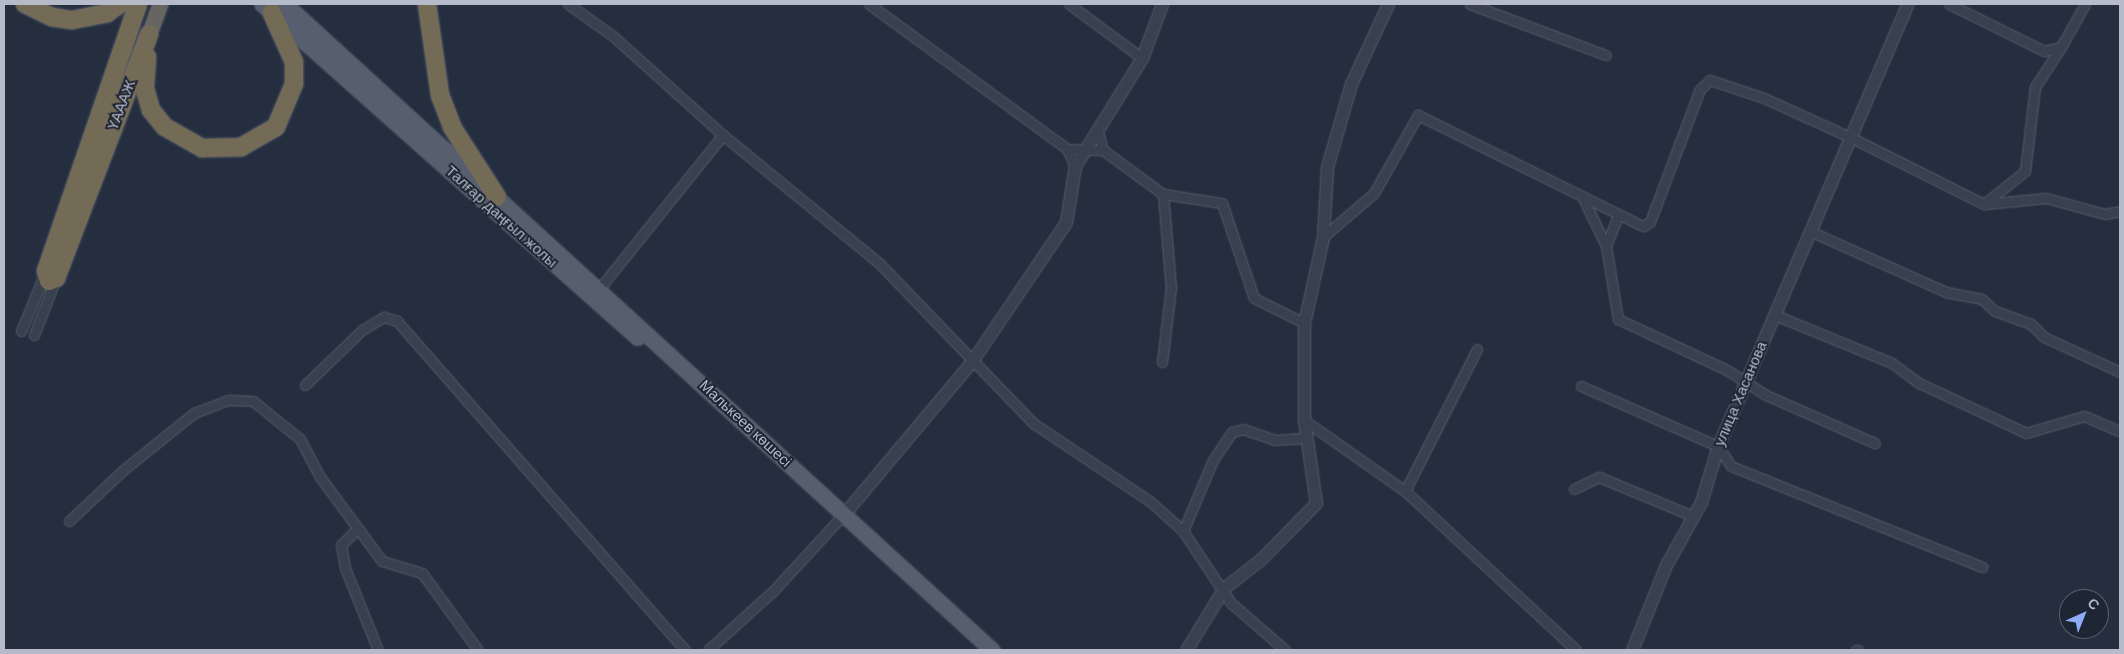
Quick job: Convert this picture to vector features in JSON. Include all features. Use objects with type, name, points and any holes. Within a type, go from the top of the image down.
[{"type":"highway","points":[[25,4],[52,17],[72,20],[107,13],[120,4]]},
{"type":"highway","name":"ҮАААЖ","points":[[77,203],[138,4]]},
{"type":"highway","name":"ҮАААЖ","points":[[77,203],[150,34],[160,4]]},
{"type":"highway","points":[[427,4],[440,95],[452,128],[497,197]]},
{"type":"highway","points":[[150,34],[145,76],[152,110],[185,142],[223,151],[259,140],[276,127],[288,106],[294,62],[273,7]]},
{"type":"highway","points":[[51,274],[77,203]]},
{"type":"main road","name":"Талғар даңғыл жолы","points":[[273,7],[497,197]]},
{"type":"main road","name":"Талғар даңғыл жолы","points":[[273,7],[620,323],[745,424]]},
{"type":"main road","name":"Малькеев көшесі","points":[[497,197],[992,650]]},
{"type":"street","points":[[568,4],[613,36],[723,135],[880,264],[959,342],[972,361],[1033,423],[1151,502],[1183,531],[1224,588],[1231,603],[1285,650]]},
{"type":"street","points":[[869,4],[1066,149],[1075,166]]},
{"type":"street","points":[[1069,4],[1142,58]]},
{"type":"street","points":[[708,650],[774,590],[843,515],[972,361],[1066,222],[1075,166],[1142,58],[1162,4]]},
{"type":"street","points":[[1186,650],[1224,588],[1261,559],[1316,502],[1304,420],[1304,323],[1323,237],[1326,167],[1351,84],[1388,4]]},
{"type":"street","points":[[1470,4],[1606,55]]},
{"type":"street","name":"улица Хасанова","points":[[1632,650],[1666,565],[1693,516],[1718,446],[1812,232],[1907,4]]},
{"type":"street","points":[[1949,4],[2044,52],[2061,48]]},
{"type":"street","points":[[1984,204],[2025,171],[2035,87],[2061,48],[2085,4]]},
{"type":"street","points":[[1323,237],[1374,194],[1418,115],[1618,216],[1643,226],[1650,222],[1700,89],[1710,80],[1764,98],[1850,137],[1984,204],[2046,198],[2105,214],[2120,211]]},
{"type":"street","points":[[1097,129],[1103,150]]},
{"type":"street","points":[[599,290],[723,135]]},
{"type":"street","points":[[1066,149],[1085,148],[1103,150],[1162,194],[1222,203],[1254,298],[1304,323]]},
{"type":"street","points":[[1162,194],[1171,288],[1162,362]]},
{"type":"street","points":[[1583,198],[1606,246],[1618,319],[1747,382],[1766,395],[1875,443]]},
{"type":"street","points":[[1606,246],[1618,216]]},
{"type":"street","points":[[1812,232],[1946,292],[1982,299],[1995,311],[2032,324],[2044,337],[2120,372]]},
{"type":"street","points":[[21,331],[51,274]]},
{"type":"street","points":[[34,335],[51,274]]},
{"type":"street","points":[[1775,315],[1892,363],[1920,384],[2026,433],[2084,416],[2120,431]]},
{"type":"street","points":[[305,385],[362,330],[384,317],[397,322],[685,650]]},
{"type":"street","points":[[1405,491],[1477,349]]},
{"type":"street","points":[[1581,386],[1718,446],[1731,466],[1982,567]]},
{"type":"street","points":[[69,521],[122,471],[194,413],[228,400],[253,401],[281,420],[300,439],[320,477],[382,561],[422,573],[478,650]]},
{"type":"street","points":[[1304,420],[1405,491],[1576,650]]},
{"type":"street","points":[[1183,531],[1213,460],[1232,432],[1243,429],[1275,440],[1306,438]]},
{"type":"street","points":[[1574,489],[1599,477],[1693,516]]},
{"type":"street","points":[[358,528],[341,545],[345,568],[378,650]]}]
